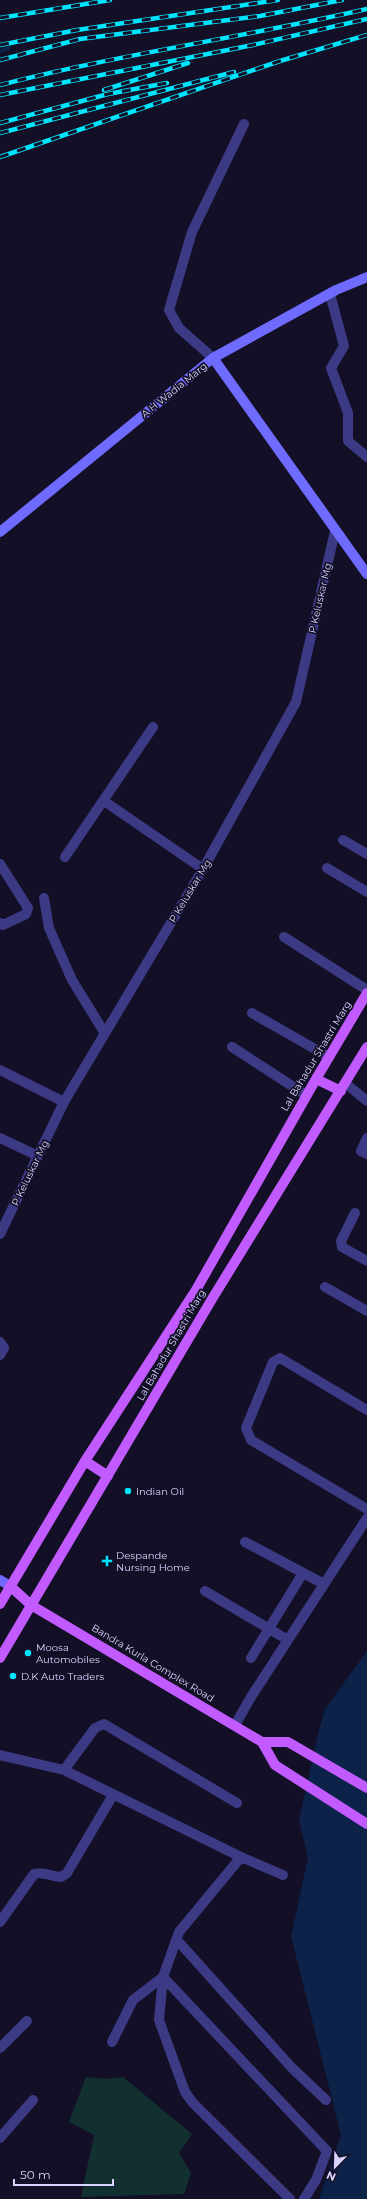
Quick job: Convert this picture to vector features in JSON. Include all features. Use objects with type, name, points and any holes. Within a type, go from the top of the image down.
[{"type":"main road","name":"Lal Bahadur Shastri Marg","points":[[0,1604],[85,1461],[196,1290],[306,1095],[367,994]]},
{"type":"main road","name":"Lal Bahadur Shastri Marg","points":[[0,1658],[212,1299],[367,1047]]},
{"type":"main road","points":[[316,1079],[343,1087]]},
{"type":"main road","points":[[196,1290],[212,1299]]},
{"type":"main road","points":[[85,1461],[108,1476]]},
{"type":"main road","name":"Bandra Kurla Complex Road","points":[[10,1586],[32,1604],[262,1742],[275,1765],[367,1824]]},
{"type":"main road","points":[[262,1742],[288,1742],[367,1788]]},
{"type":"street","points":[[244,124],[192,232],[169,310],[179,328],[213,358],[367,574]]},
{"type":"street","name":"A H Wadia Marg","points":[[0,532],[213,358],[330,294],[367,277]]},
{"type":"street","points":[[330,294],[344,346],[332,368],[348,413],[348,441],[367,457]]},
{"type":"street","name":"P Keluskar Mg","points":[[1,1228],[64,1102],[104,1032],[203,869],[296,702],[335,531]]},
{"type":"street","points":[[65,857],[153,727]]},
{"type":"street","points":[[104,801],[203,869]]},
{"type":"street","points":[[342,840],[367,854]]},
{"type":"street","points":[[0,864],[28,908],[26,914],[3,925],[0,924]]},
{"type":"street","points":[[327,868],[367,892]]},
{"type":"street","points":[[44,898],[49,928],[72,980],[104,1032]]},
{"type":"street","points":[[284,937],[367,990]]},
{"type":"street","points":[[252,1012],[329,1057]]},
{"type":"street","points":[[232,1047],[306,1095]]},
{"type":"street","points":[[0,1070],[64,1102]]},
{"type":"street","points":[[343,1087],[367,1100]]},
{"type":"street","points":[[0,1138],[38,1156]]},
{"type":"street","points":[[367,1138],[361,1151],[367,1154]]},
{"type":"street","points":[[355,1212],[341,1241],[342,1247],[367,1261]]},
{"type":"street","points":[[325,1287],[367,1310]]},
{"type":"street","points":[[0,1342],[4,1348],[0,1355]]},
{"type":"street","points":[[367,1410],[280,1358],[273,1362],[246,1428],[251,1440],[367,1509]]},
{"type":"street","points":[[235,1725],[250,1697],[367,1518]]},
{"type":"street","points":[[245,1542],[324,1584]]},
{"type":"street","points":[[251,1658],[303,1573]]},
{"type":"street","points":[[0,1580],[10,1586]]},
{"type":"street","points":[[205,1591],[288,1640]]},
{"type":"street","points":[[64,1770],[95,1728],[104,1724],[237,1803]]},
{"type":"street","points":[[0,1755],[64,1770],[241,1857],[283,1875]]},
{"type":"street","points":[[0,1922],[34,1874],[42,1872],[55,1877],[62,1877],[67,1873],[113,1795]]},
{"type":"street","points":[[241,1857],[179,1932],[163,1977],[159,2020],[185,2092],[193,2103],[290,2199]]},
{"type":"street","points":[[177,1940],[292,2068],[326,2100]]},
{"type":"street","points":[[112,2042],[134,2000],[163,1977]]},
{"type":"street","points":[[163,1977],[327,2151],[316,2180],[304,2199]]},
{"type":"street","points":[[0,2048],[27,2020]]},
{"type":"street","points":[[0,2138],[33,2100]]},
{"type":"green space","points":[[86,2077],[107,2079],[123,2077],[192,2134],[179,2153],[191,2173],[184,2194],[81,2197],[94,2135],[69,2122]]},
{"type":"water","points":[[367,1651],[367,2199],[319,2199],[341,2135],[291,1936],[308,1858],[299,1820],[325,1709]]},
{"type":"waterway","points":[[0,51],[9,48]]},
{"type":"railway","points":[[0,18],[110,0]]},
{"type":"railway","points":[[0,45],[77,30],[278,0]]},
{"type":"railway","points":[[0,60],[80,39],[260,16],[342,0]]},
{"type":"railway","points":[[0,85],[91,64],[367,9]]},
{"type":"railway","points":[[0,95],[253,45],[367,19]]},
{"type":"railway","points":[[0,157],[280,61],[367,35]]},
{"type":"railway","points":[[104,90],[188,63]]},
{"type":"railway","points":[[0,133],[234,72]]},
{"type":"railway","points":[[0,123],[108,94],[167,83]]},
{"type":"place","name":"Indian Oil","points":[[128,1491]]},
{"type":"place","name":"Despande Nursing Home","points":[[107,1561]]},
{"type":"place","name":"Moosa Automobiles","points":[[28,1653]]},
{"type":"place","name":"D.K Auto Traders","points":[[13,1676]]}]
